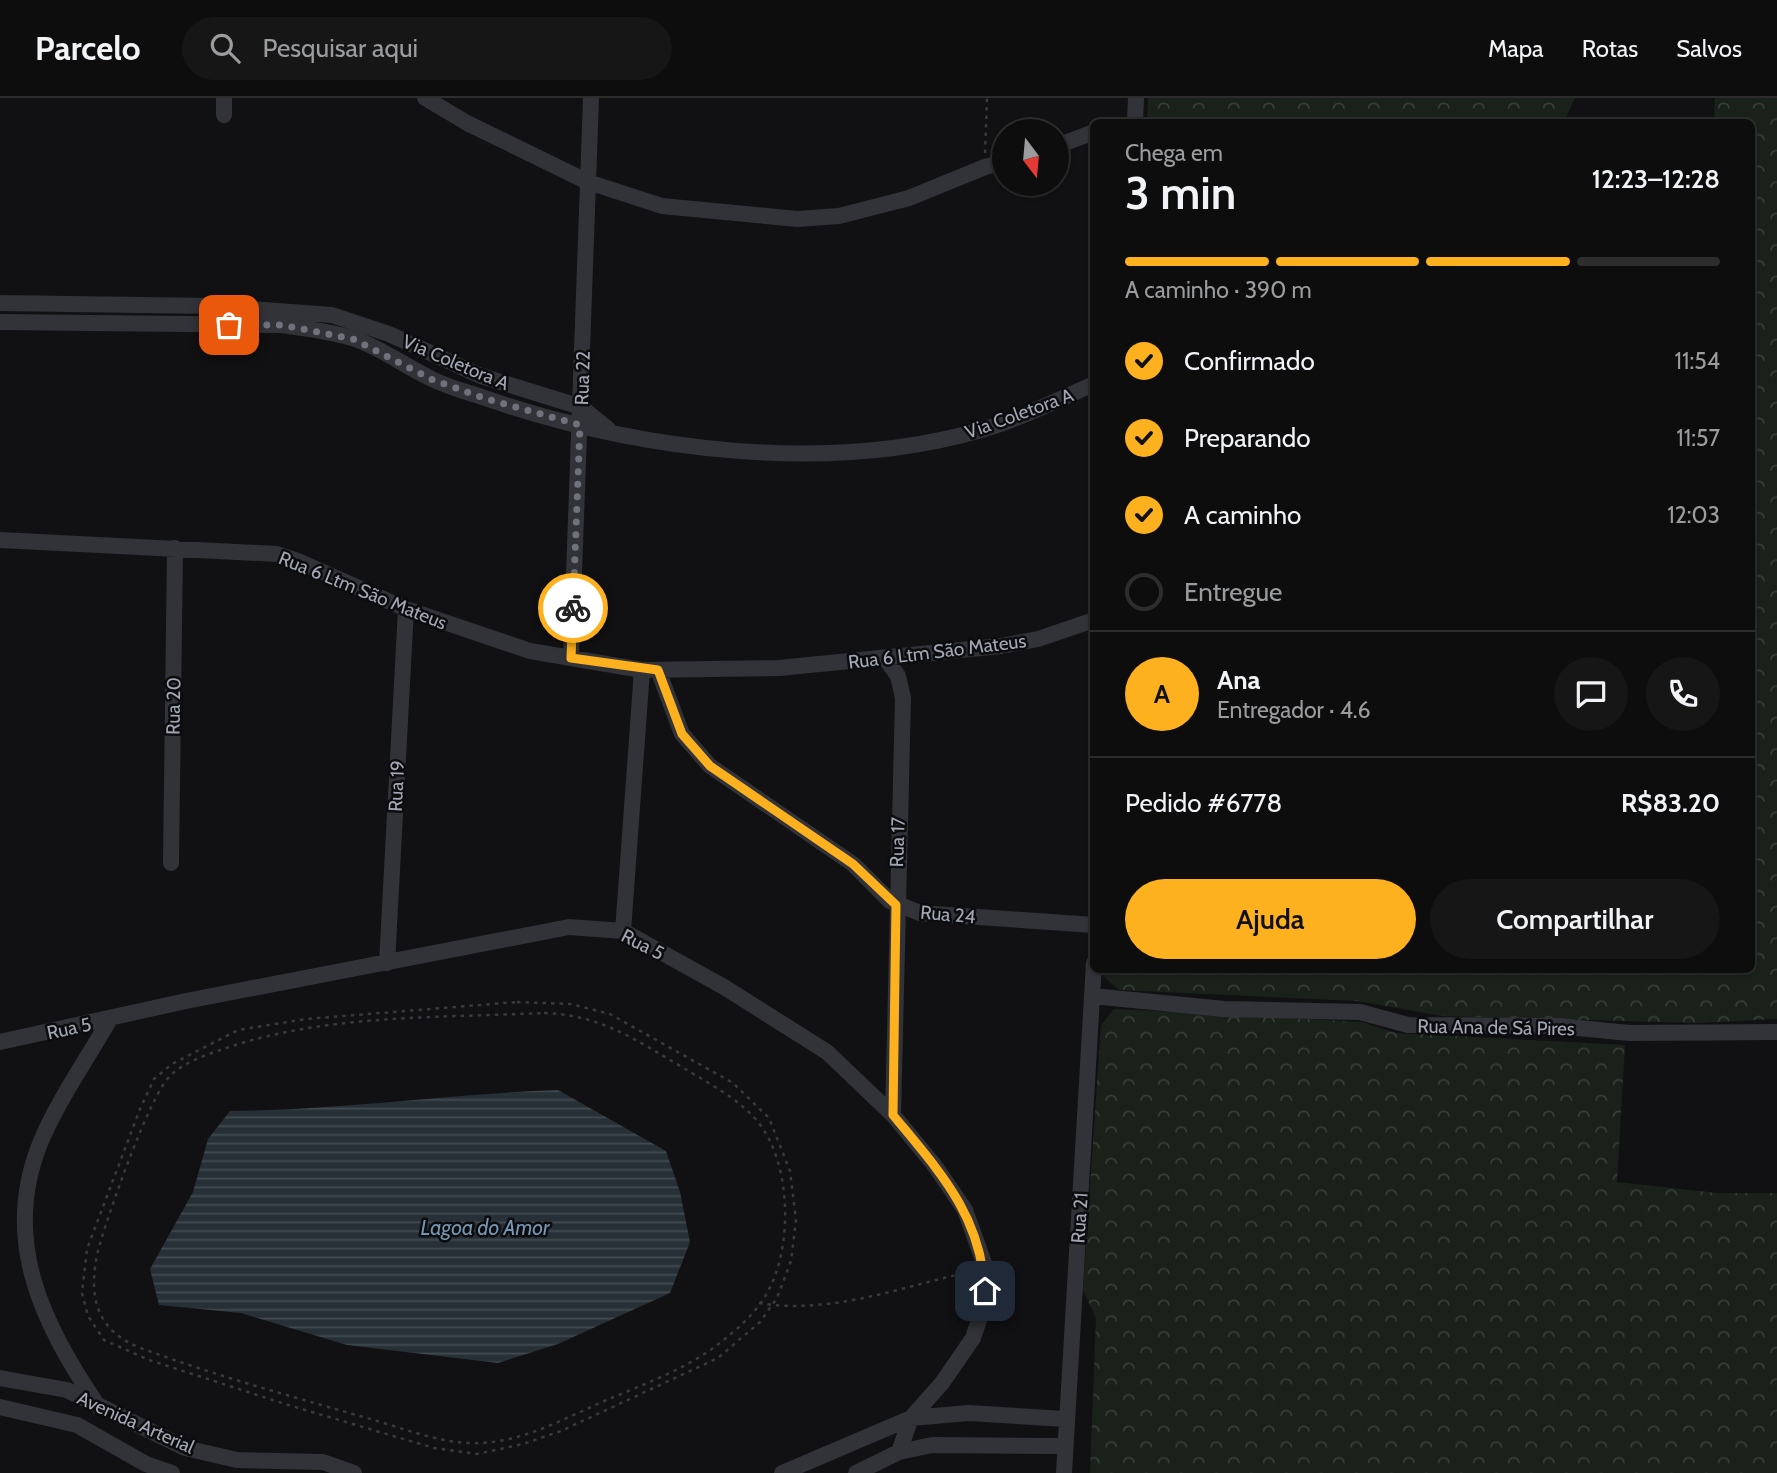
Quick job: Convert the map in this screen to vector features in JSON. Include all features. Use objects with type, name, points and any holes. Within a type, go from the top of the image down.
[{"type":"street","points":[[224,98],[224,115]]},
{"type":"street","points":[[425,98],[467,123],[588,182],[662,206],[816,219],[874,209],[992,165]]},
{"type":"street","name":"Rua 22","points":[[571,658],[591,98]]},
{"type":"street","points":[[1131,119],[1136,98]]},
{"type":"street","points":[[1069,141],[1090,134]]},
{"type":"street","name":"Via Coletora A","points":[[0,303],[212,306],[332,314],[389,334],[481,376],[581,407],[610,431]]},
{"type":"street","name":"Via Coletora A","points":[[0,322],[282,325],[307,329],[363,342],[433,380],[487,399],[580,425],[737,451],[838,452],[898,447],[979,431],[1090,386]]},
{"type":"street","name":"Rua 6 Ltm São Mateus","points":[[0,540],[277,554],[406,609],[530,651],[650,670],[779,668],[885,658],[1017,643],[1090,621]]},
{"type":"street","name":"Rua 20","points":[[171,863],[175,548]]},
{"type":"street","name":"Rua 19","points":[[387,963],[406,609]]},
{"type":"street","name":"Rua 17","points":[[885,658],[898,676],[903,698],[893,1115]]},
{"type":"street","points":[[623,931],[650,670]]},
{"type":"street","name":"Rua 24","points":[[650,670],[682,734],[710,766],[853,864],[896,905],[920,913],[1090,925]]},
{"type":"street","name":"Rua 5","points":[[0,1042],[186,1001],[569,927],[623,931],[805,1037],[835,1059],[893,1115],[935,1166],[965,1210],[975,1233],[984,1269],[985,1291],[973,1338],[942,1382],[911,1418]]},
{"type":"street","name":"Rua 21","points":[[1064,1473],[1065,1419],[1093,973]]},
{"type":"street","name":"Rua Ana de Sá Pires","points":[[1092,996],[1224,1009],[1360,1012],[1408,1025],[1559,1027],[1643,1033],[1777,1032]]},
{"type":"street","points":[[97,1406],[55,1338],[41,1308],[27,1252],[26,1209],[30,1173],[42,1139],[110,1019]]},
{"type":"street","name":"Avenida Arterial","points":[[0,1378],[67,1390],[185,1448],[237,1460],[323,1462],[354,1473]]},
{"type":"street","name":"Avenida Arterial","points":[[0,1407],[77,1425],[146,1464],[172,1473]]},
{"type":"street","points":[[782,1473],[911,1418],[969,1413],[1065,1419]]},
{"type":"street","points":[[900,1452],[911,1418]]},
{"type":"street","points":[[856,1473],[900,1452],[952,1444],[1064,1446]]},
{"type":"path","points":[[985,167],[987,98]]},
{"type":"path","points":[[517,1002],[571,1004],[610,1014],[733,1083],[769,1118],[790,1171],[796,1220],[791,1261],[772,1305],[760,1322],[718,1358],[561,1431],[523,1444],[477,1454],[434,1448],[149,1360],[104,1340],[88,1316],[82,1293],[87,1249],[117,1163],[154,1079],[172,1065],[238,1030],[306,1019],[517,1002]]},
{"type":"path","points":[[544,1013],[610,1025],[726,1094],[758,1123],[779,1168],[785,1210],[785,1232],[778,1266],[767,1293],[759,1303],[728,1336],[691,1362],[528,1434],[483,1443],[461,1443],[416,1433],[265,1389],[120,1340],[109,1330],[101,1316],[94,1291],[95,1263],[132,1152],[170,1075],[199,1058],[288,1029],[544,1013]]},
{"type":"path","points":[[759,1303],[804,1307],[854,1301],[984,1269]]},
{"type":"green space","points":[[1148,98],[1575,98],[1565,119],[1147,119]]},
{"type":"green space","points":[[1715,98],[1777,98],[1777,1019],[1697,1023],[1442,1016],[1358,1001],[1119,990],[1102,973],[1755,973],[1755,119],[1714,119]]},
{"type":"green space","points":[[1114,1009],[1362,1022],[1396,1033],[1625,1045],[1617,1182],[1717,1193],[1777,1193],[1777,1473],[1090,1473],[1096,1318],[1083,1290],[1101,1025]]},
{"type":"water","name":"Lagoa do Amor","points":[[558,1090],[666,1151],[680,1192],[690,1242],[670,1293],[558,1344],[498,1363],[347,1345],[241,1313],[159,1305],[150,1269],[193,1192],[208,1139],[230,1111],[313,1108]]},
{"type":"way so far","points":[[229,325],[282,325],[343,336],[363,342],[433,380],[487,399],[580,425],[573,608]]},
{"type":"route","points":[[573,608],[571,658],[642,670],[658,670],[673,716],[682,734],[710,766],[853,864],[896,905],[893,1115],[935,1166],[965,1210],[984,1263],[985,1291]]}]
